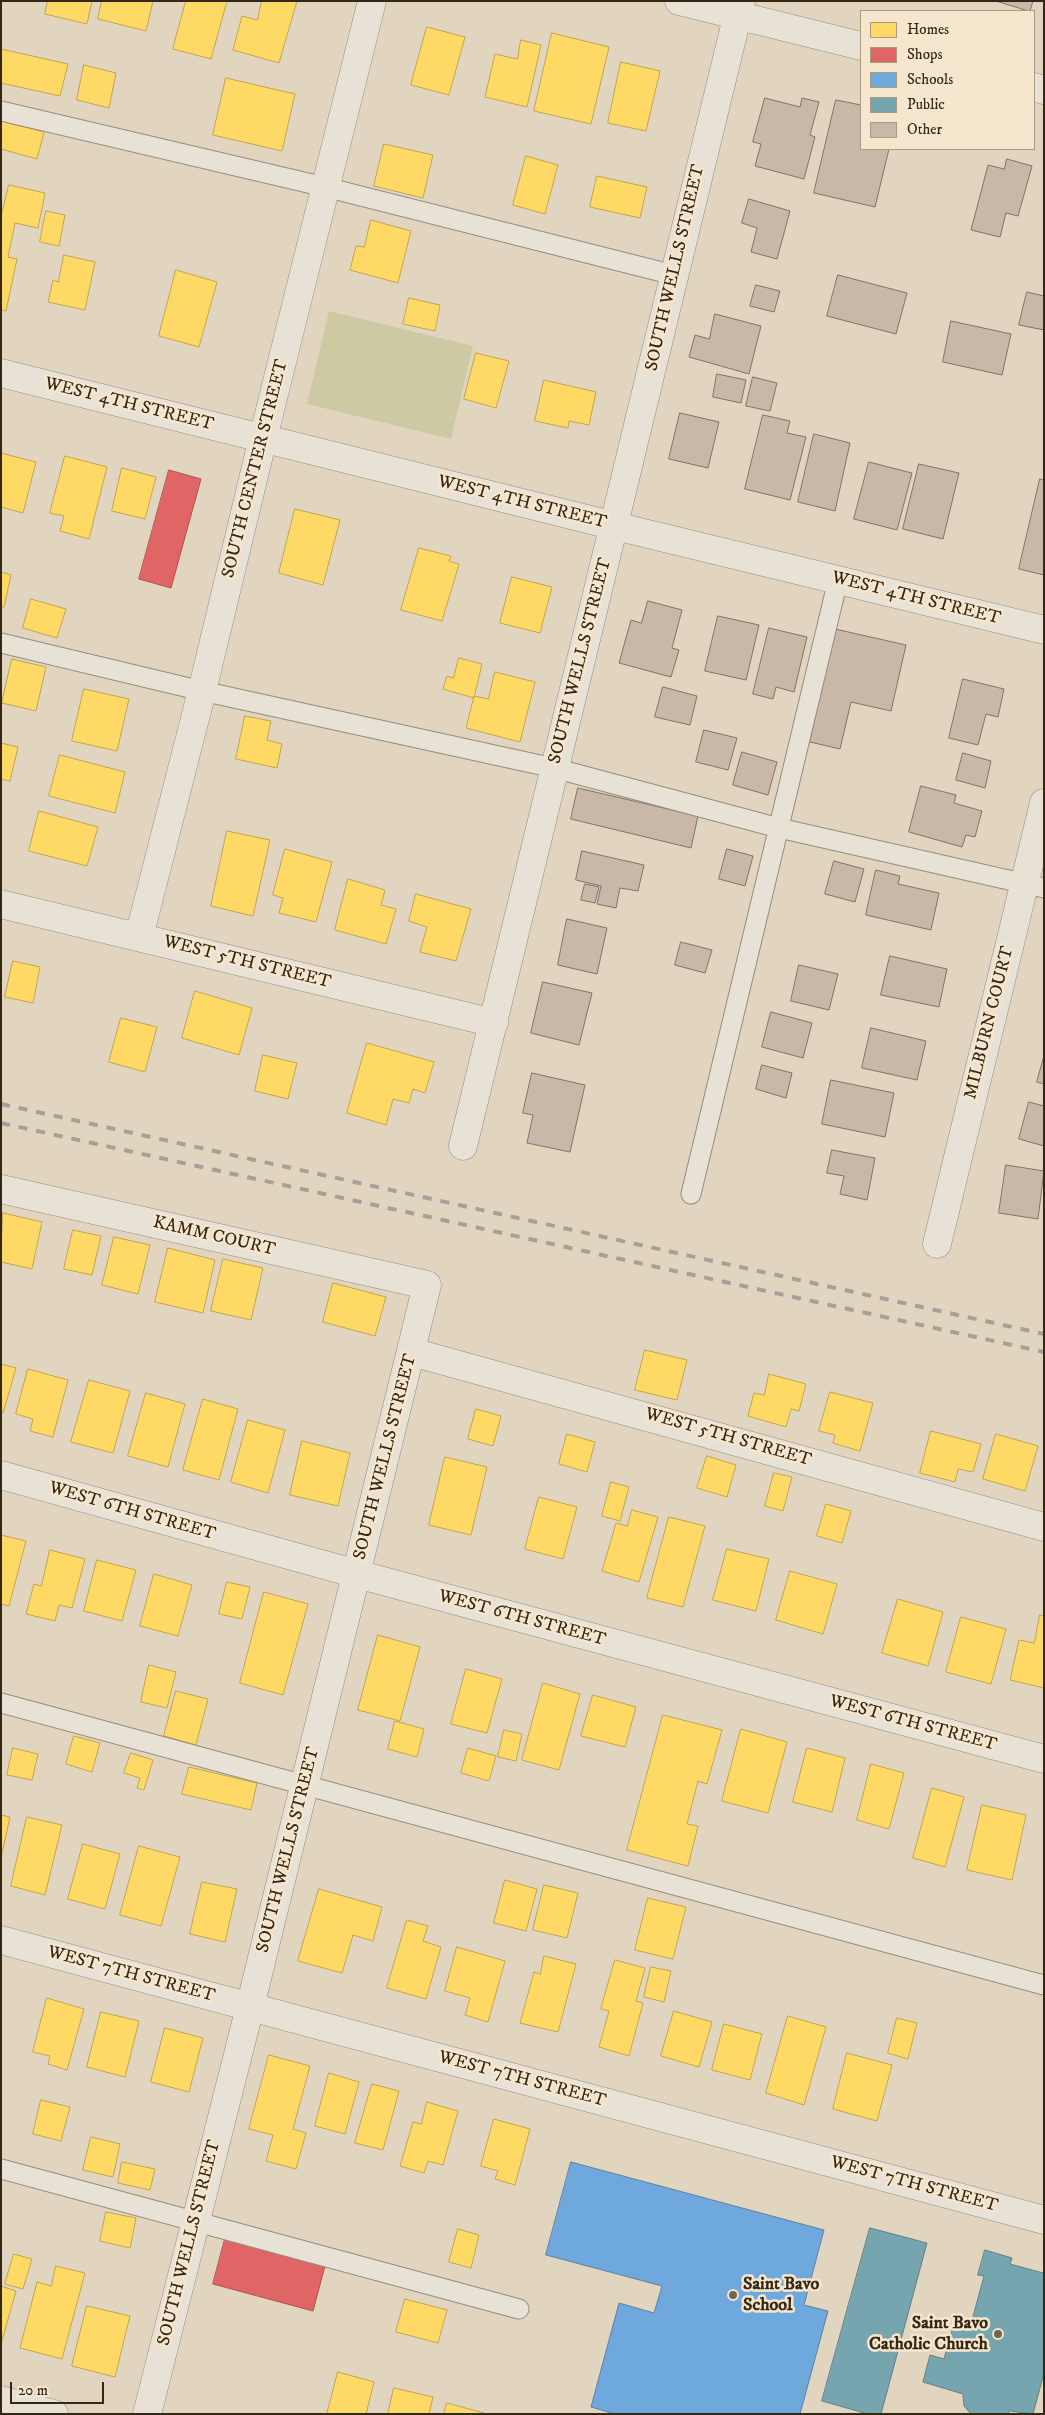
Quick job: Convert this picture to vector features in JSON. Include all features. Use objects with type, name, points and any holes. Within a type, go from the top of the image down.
[{"type":"street","name":"SOUTH CENTER STREET","points":[[139,937],[202,691],[372,1]]},
{"type":"street","points":[[679,1],[739,8],[860,46]]},
{"type":"street","name":"SOUTH WELLS STREET","points":[[463,1146],[554,768],[615,526],[739,8]]},
{"type":"street","name":"WEST 4TH STREET","points":[[1,373],[615,526],[1044,630]]},
{"type":"street","name":"MILBURN COURT","points":[[937,1244],[1034,886],[1044,803]]},
{"type":"street","name":"WEST 5TH STREET","points":[[1,904],[494,1023]]},
{"type":"street","name":"KAMM COURT","points":[[1,1188],[427,1285]]},
{"type":"street","name":"SOUTH WELLS STREET","points":[[147,2414],[250,2007],[427,1285]]},
{"type":"street","name":"WEST 5TH STREET","points":[[412,1352],[1044,1526]]},
{"type":"street","name":"WEST 6TH STREET","points":[[1,1476],[1044,1759]]},
{"type":"street","name":"WEST 7TH STREET","points":[[1,1940],[1044,2220]]},
{"type":"street","points":[[1,2400],[54,2414]]},
{"type":"lane","points":[[1,111],[325,187],[674,275]]},
{"type":"lane","points":[[691,1194],[838,580]]},
{"type":"lane","points":[[1,642],[202,691],[554,768],[779,828],[1034,886]]},
{"type":"lane","points":[[1,1703],[304,1787],[1044,1985]]},
{"type":"lane","points":[[1,2169],[519,2309]]},
{"type":"shaded area","points":[[329,311],[473,346],[451,439],[307,404]]},
{"type":"building: Homes","points":[[48,1],[92,1],[87,24],[45,14]]},
{"type":"building: Homes","points":[[102,1],[153,1],[146,31],[98,19]]},
{"type":"building: Homes","points":[[186,1],[227,1],[211,59],[173,49]]},
{"type":"building: Homes","points":[[262,1],[297,1],[279,63],[233,50],[242,16],[257,20]]},
{"type":"building: Homes","points":[[427,27],[465,37],[449,95],[411,85]]},
{"type":"building: Homes","points":[[552,33],[609,47],[591,124],[534,111]]},
{"type":"building: Homes","points":[[521,40],[541,45],[527,107],[485,97],[495,54],[517,59]]},
{"type":"building: Homes","points":[[1,49],[68,64],[60,96],[1,83]]},
{"type":"building: Homes","points":[[621,62],[660,71],[646,131],[608,123]]},
{"type":"building: Homes","points":[[84,65],[116,73],[109,108],[77,100]]},
{"type":"building: Homes","points":[[226,78],[295,94],[282,151],[213,135]]},
{"type":"building: Homes","points":[[1,121],[44,132],[37,159],[1,149]]},
{"type":"building: Homes","points":[[384,144],[433,155],[423,198],[374,186]]},
{"type":"building: Homes","points":[[526,156],[558,165],[545,214],[513,205]]},
{"type":"building: Homes","points":[[597,176],[647,187],[640,218],[590,207]]},
{"type":"building: Homes","points":[[9,185],[45,193],[38,228],[15,223],[8,257],[17,259],[6,311],[1,310],[1,217]]},
{"type":"building: Homes","points":[[46,211],[65,215],[59,246],[40,242]]},
{"type":"building: Homes","points":[[371,220],[411,231],[398,283],[350,270],[356,246],[364,247]]},
{"type":"building: Homes","points":[[64,255],[95,262],[85,310],[48,302],[53,280],[58,282]]},
{"type":"building: Homes","points":[[176,270],[217,282],[199,347],[159,336]]},
{"type":"building: Homes","points":[[409,298],[440,305],[435,331],[403,324]]},
{"type":"building: Homes","points":[[476,353],[509,361],[496,408],[464,399]]},
{"type":"building: Homes","points":[[544,380],[596,392],[589,425],[569,421],[568,428],[535,421]]},
{"type":"building: Homes","points":[[1,453],[36,462],[23,513],[1,507]]},
{"type":"building: Homes","points":[[65,456],[107,467],[89,539],[60,531],[64,516],[50,513]]},
{"type":"building: Homes","points":[[122,468],[156,477],[145,519],[112,511]]},
{"type":"building: Homes","points":[[295,509],[340,520],[323,585],[279,573]]},
{"type":"building: Homes","points":[[419,548],[451,556],[449,561],[459,564],[442,621],[401,610]]},
{"type":"building: Homes","points":[[1,572],[11,575],[4,607],[1,607]]},
{"type":"building: Homes","points":[[512,577],[552,587],[540,633],[500,623]]},
{"type":"building: Homes","points":[[31,599],[66,609],[57,638],[23,628]]},
{"type":"building: Homes","points":[[459,658],[482,664],[474,698],[443,689],[447,676],[453,678]]},
{"type":"building: Homes","points":[[12,659],[46,667],[36,711],[2,703]]},
{"type":"building: Homes","points":[[495,672],[535,682],[520,742],[466,728],[474,696],[488,699]]},
{"type":"building: Homes","points":[[84,689],[129,699],[117,751],[72,741]]},
{"type":"building: Homes","points":[[245,716],[271,721],[267,740],[282,744],[277,768],[236,759]]},
{"type":"building: Homes","points":[[1,743],[18,747],[10,781],[1,779]]},
{"type":"building: Homes","points":[[60,755],[125,772],[115,813],[49,796]]},
{"type":"building: Homes","points":[[39,811],[98,827],[87,866],[29,851]]},
{"type":"building: Homes","points":[[227,831],[270,840],[253,916],[211,906]]},
{"type":"building: Homes","points":[[285,849],[332,862],[316,922],[279,913],[283,898],[273,895]]},
{"type":"building: Homes","points":[[348,879],[385,890],[381,905],[396,909],[386,944],[335,930]]},
{"type":"building: Homes","points":[[416,894],[471,909],[456,961],[420,952],[427,927],[409,921]]},
{"type":"building: Homes","points":[[13,961],[40,967],[33,1003],[5,997]]},
{"type":"building: Homes","points":[[195,991],[252,1008],[239,1055],[182,1038]]},
{"type":"building: Homes","points":[[121,1018],[157,1027],[145,1072],[109,1062]]},
{"type":"building: Homes","points":[[367,1043],[434,1062],[425,1093],[413,1089],[409,1103],[393,1099],[386,1125],[347,1113]]},
{"type":"building: Homes","points":[[263,1055],[297,1063],[288,1099],[255,1091]]},
{"type":"building: Homes","points":[[3,1213],[42,1222],[32,1269],[1,1262]]},
{"type":"building: Homes","points":[[73,1230],[101,1236],[92,1275],[64,1269]]},
{"type":"building: Homes","points":[[114,1237],[150,1245],[138,1294],[102,1285]]},
{"type":"building: Homes","points":[[168,1248],[215,1260],[203,1313],[155,1302]]},
{"type":"building: Homes","points":[[223,1259],[263,1268],[251,1320],[211,1311]]},
{"type":"building: Homes","points":[[333,1283],[386,1297],[375,1336],[323,1322]]},
{"type":"building: Homes","points":[[645,1350],[687,1360],[677,1400],[635,1390]]},
{"type":"building: Homes","points":[[1,1364],[16,1368],[3,1413],[1,1412]]},
{"type":"building: Homes","points":[[28,1369],[68,1380],[53,1437],[30,1431],[33,1419],[16,1414]]},
{"type":"building: Homes","points":[[769,1374],[806,1384],[799,1411],[791,1409],[786,1427],[748,1416],[754,1393],[764,1395]]},
{"type":"building: Homes","points":[[89,1380],[130,1391],[113,1453],[71,1442]]},
{"type":"building: Homes","points":[[830,1392],[873,1403],[860,1451],[833,1443],[835,1435],[819,1431]]},
{"type":"building: Homes","points":[[146,1393],[185,1404],[168,1467],[128,1456]]},
{"type":"building: Homes","points":[[203,1399],[238,1409],[219,1480],[183,1470]]},
{"type":"building: Homes","points":[[476,1409],[501,1416],[493,1446],[468,1439]]},
{"type":"building: Homes","points":[[248,1420],[285,1430],[268,1493],[231,1482]]},
{"type":"building: Homes","points":[[931,1431],[981,1444],[973,1472],[958,1469],[955,1482],[920,1473]]},
{"type":"building: Homes","points":[[567,1434],[595,1442],[587,1472],[559,1464]]},
{"type":"building: Homes","points":[[996,1434],[1038,1446],[1025,1491],[983,1479]]},
{"type":"building: Homes","points":[[302,1441],[350,1453],[338,1506],[290,1495]]},
{"type":"building: Homes","points":[[707,1456],[736,1465],[727,1497],[697,1488]]},
{"type":"building: Homes","points":[[445,1457],[487,1467],[471,1535],[429,1525]]},
{"type":"building: Homes","points":[[774,1473],[792,1477],[783,1511],[765,1506]]},
{"type":"building: Homes","points":[[611,1482],[629,1487],[620,1521],[602,1516]]},
{"type":"building: Homes","points":[[539,1497],[577,1507],[563,1559],[525,1549]]},
{"type":"building: Homes","points":[[826,1504],[851,1511],[842,1543],[817,1536]]},
{"type":"building: Homes","points":[[632,1510],[658,1517],[639,1582],[602,1571],[616,1523],[627,1526]]},
{"type":"building: Homes","points":[[669,1517],[705,1526],[683,1607],[647,1598]]},
{"type":"building: Homes","points":[[1,1535],[26,1541],[9,1606],[1,1604]]},
{"type":"building: Homes","points":[[727,1549],[769,1559],[756,1611],[713,1600]]},
{"type":"building: Homes","points":[[50,1550],[85,1559],[72,1608],[59,1605],[55,1621],[26,1614],[34,1584],[41,1586]]},
{"type":"building: Homes","points":[[97,1560],[136,1570],[122,1621],[84,1611]]},
{"type":"building: Homes","points":[[790,1571],[837,1584],[823,1634],[776,1620]]},
{"type":"building: Homes","points":[[154,1574],[192,1585],[178,1636],[140,1626]]},
{"type":"building: Homes","points":[[227,1582],[250,1587],[242,1619],[219,1614]]},
{"type":"building: Homes","points":[[264,1592],[308,1604],[283,1695],[240,1683]]},
{"type":"building: Homes","points":[[898,1599],[943,1612],[928,1666],[882,1653]]},
{"type":"building: Homes","points":[[1040,1615],[1044,1616],[1044,1688],[1010,1680],[1019,1640],[1034,1643]]},
{"type":"building: Homes","points":[[961,1617],[1006,1629],[991,1684],[946,1672]]},
{"type":"building: Homes","points":[[378,1635],[420,1647],[400,1721],[358,1710]]},
{"type":"building: Homes","points":[[149,1665],[176,1672],[167,1708],[141,1702]]},
{"type":"building: Homes","points":[[466,1669],[502,1679],[487,1733],[451,1724]]},
{"type":"building: Homes","points":[[543,1683],[580,1694],[559,1770],[522,1760]]},
{"type":"building: Homes","points":[[176,1691],[208,1699],[196,1745],[164,1736]]},
{"type":"building: Homes","points":[[593,1695],[636,1707],[625,1747],[581,1736]]},
{"type":"building: Homes","points":[[663,1715],[722,1730],[707,1784],[698,1781],[687,1824],[698,1826],[688,1866],[627,1850]]},
{"type":"building: Homes","points":[[395,1721],[424,1729],[417,1757],[388,1749]]},
{"type":"building: Homes","points":[[741,1729],[787,1742],[768,1813],[722,1801]]},
{"type":"building: Homes","points":[[504,1730],[522,1734],[516,1761],[498,1757]]},
{"type":"building: Homes","points":[[74,1736],[100,1743],[92,1772],[66,1764]]},
{"type":"building: Homes","points":[[13,1748],[38,1754],[32,1780],[7,1775]]},
{"type":"building: Homes","points":[[468,1748],[496,1756],[489,1781],[461,1773]]},
{"type":"building: Homes","points":[[807,1748],[845,1758],[832,1812],[793,1802]]},
{"type":"building: Homes","points":[[131,1753],[153,1760],[144,1790],[137,1788],[140,1778],[124,1773]]},
{"type":"building: Homes","points":[[871,1764],[904,1773],[889,1829],[857,1820]]},
{"type":"building: Homes","points":[[189,1767],[257,1783],[251,1810],[182,1794]]},
{"type":"building: Homes","points":[[932,1788],[964,1797],[945,1867],[913,1858]]},
{"type":"building: Homes","points":[[982,1805],[1026,1815],[1012,1880],[967,1870]]},
{"type":"building: Homes","points":[[1,1815],[10,1817],[1,1858]]},
{"type":"building: Homes","points":[[27,1817],[62,1825],[45,1895],[11,1886]]},
{"type":"building: Homes","points":[[83,1844],[120,1854],[105,1909],[68,1899]]},
{"type":"building: Homes","points":[[139,1846],[180,1857],[161,1926],[120,1915]]},
{"type":"building: Homes","points":[[505,1880],[537,1889],[526,1931],[494,1923]]},
{"type":"building: Homes","points":[[202,1882],[237,1889],[225,1942],[190,1934]]},
{"type":"building: Homes","points":[[544,1885],[578,1893],[567,1938],[533,1930]]},
{"type":"building: Homes","points":[[319,1889],[382,1907],[373,1941],[353,1935],[342,1973],[298,1961]]},
{"type":"building: Homes","points":[[648,1898],[686,1907],[673,1959],[635,1950]]},
{"type":"building: Homes","points":[[407,1920],[428,1926],[423,1941],[441,1947],[426,1999],[387,1988]]},
{"type":"building: Homes","points":[[457,1947],[505,1961],[488,2022],[465,2015],[470,1998],[445,1991]]},
{"type":"building: Homes","points":[[544,1956],[576,1964],[558,2032],[520,2023],[534,1972],[540,1974]]},
{"type":"building: Homes","points":[[615,1960],[645,1968],[636,2001],[643,2003],[629,2056],[599,2047],[609,2011],[601,2009]]},
{"type":"building: Homes","points":[[651,1967],[671,1971],[664,2002],[644,1997]]},
{"type":"building: Homes","points":[[47,1998],[84,2009],[67,2070],[48,2064],[50,2056],[33,2052]]},
{"type":"building: Homes","points":[[674,2011],[712,2022],[699,2067],[661,2056]]},
{"type":"building: Homes","points":[[101,2012],[139,2021],[125,2077],[87,2067]]},
{"type":"building: Homes","points":[[788,2016],[826,2027],[804,2105],[766,2093]]},
{"type":"building: Homes","points":[[897,2018],[917,2023],[908,2059],[888,2053]]},
{"type":"building: Homes","points":[[724,2024],[762,2034],[750,2080],[712,2070]]},
{"type":"building: Homes","points":[[165,2028],[203,2038],[189,2092],[151,2082]]},
{"type":"building: Homes","points":[[847,2053],[892,2065],[877,2121],[833,2109]]},
{"type":"building: Homes","points":[[269,2055],[310,2066],[293,2129],[306,2133],[296,2169],[266,2161],[273,2135],[249,2129]]},
{"type":"building: Homes","points":[[329,2073],[359,2082],[345,2134],[315,2126]]},
{"type":"building: Homes","points":[[372,2084],[399,2091],[383,2150],[355,2143]]},
{"type":"building: Homes","points":[[41,2100],[70,2107],[61,2141],[33,2134]]},
{"type":"building: Homes","points":[[427,2102],[458,2111],[443,2165],[428,2161],[424,2173],[400,2166],[413,2122],[421,2124]]},
{"type":"building: Homes","points":[[494,2119],[530,2129],[515,2185],[495,2179],[498,2171],[481,2166]]},
{"type":"building: Homes","points":[[91,2137],[120,2144],[113,2177],[83,2170]]},
{"type":"building: Homes","points":[[122,2162],[155,2169],[150,2190],[118,2183]]},
{"type":"building: Homes","points":[[106,2212],[136,2218],[130,2248],[100,2241]]},
{"type":"building: Homes","points":[[458,2229],[479,2235],[471,2268],[449,2262]]},
{"type":"building: Homes","points":[[14,2254],[32,2259],[23,2289],[5,2284]]},
{"type":"building: Homes","points":[[56,2266],[85,2273],[62,2359],[20,2348],[37,2282],[51,2286]]},
{"type":"building: Homes","points":[[1,2286],[16,2291],[1,2344]]},
{"type":"building: Homes","points":[[405,2299],[447,2310],[438,2343],[396,2332]]},
{"type":"building: Homes","points":[[87,2306],[130,2316],[115,2377],[72,2366]]},
{"type":"building: Homes","points":[[338,2372],[374,2382],[366,2414],[327,2414]]},
{"type":"building: Homes","points":[[394,2388],[433,2397],[429,2414],[388,2414]]},
{"type":"building: Homes","points":[[447,2403],[484,2413],[484,2414],[444,2414]]},
{"type":"building: Shops","points":[[169,470],[201,479],[171,588],[139,579]]},
{"type":"building: Shops","points":[[225,2239],[325,2266],[313,2311],[213,2284]]},
{"type":"building: Schools","name":"Saint Bavo School","points":[[571,2162],[824,2230],[804,2305],[828,2311],[800,2414],[615,2414],[591,2407],[619,2303],[654,2313],[662,2286],[546,2255]]},
{"type":"building: Public","points":[[870,2228],[927,2243],[881,2414],[868,2414],[822,2401]]},
{"type":"building: Public","name":"Saint Bavo Catholic Church","points":[[985,2250],[1012,2258],[1010,2264],[1044,2272],[1044,2373],[1033,2414],[1010,2411],[1007,2414],[971,2414],[964,2406],[963,2394],[923,2382],[930,2355],[944,2359],[955,2320],[971,2324],[984,2276],[978,2275]]},
{"type":"building: Other","points":[[996,1],[1033,1],[1030,10]]},
{"type":"building: Other","points":[[765,98],[800,107],[802,98],[819,102],[810,135],[815,137],[804,179],[755,166],[761,144],[753,142]]},
{"type":"building: Other","points":[[836,100],[860,105],[860,150],[889,150],[875,207],[814,193]]},
{"type":"building: Other","points":[[1007,159],[1032,166],[1018,216],[1006,213],[1000,237],[971,230],[988,165],[1004,169]]},
{"type":"building: Other","points":[[749,199],[790,211],[777,259],[751,252],[757,228],[742,223]]},
{"type":"building: Other","points":[[838,275],[907,293],[896,334],[827,316]]},
{"type":"building: Other","points":[[756,285],[780,291],[774,312],[750,306]]},
{"type":"building: Other","points":[[1027,292],[1044,296],[1044,330],[1019,325]]},
{"type":"building: Other","points":[[715,314],[761,326],[749,374],[689,357],[695,335],[709,339]]},
{"type":"building: Other","points":[[951,321],[1011,334],[1002,375],[943,362]]},
{"type":"building: Other","points":[[717,374],[746,380],[741,403],[713,397]]},
{"type":"building: Other","points":[[753,377],[777,383],[770,411],[746,406]]},
{"type":"building: Other","points":[[680,413],[719,422],[708,468],[669,459]]},
{"type":"building: Other","points":[[763,415],[790,421],[787,433],[806,437],[790,500],[745,489]]},
{"type":"building: Other","points":[[814,434],[850,443],[835,511],[798,502]]},
{"type":"building: Other","points":[[869,462],[912,473],[897,530],[854,519]]},
{"type":"building: Other","points":[[919,464],[959,473],[943,539],[903,529]]},
{"type":"building: Other","points":[[1040,479],[1044,480],[1044,575],[1019,569]]},
{"type":"building: Other","points":[[648,601],[682,610],[672,648],[679,650],[671,677],[619,663],[631,620],[641,623]]},
{"type":"building: Other","points":[[718,616],[759,625],[746,680],[705,671]]},
{"type":"building: Other","points":[[769,628],[807,637],[794,692],[776,687],[773,699],[753,694]]},
{"type":"building: Other","points":[[835,629],[906,645],[891,711],[851,702],[840,749],[810,742]]},
{"type":"building: Other","points":[[963,679],[1004,689],[998,717],[986,714],[978,745],[949,738]]},
{"type":"building: Other","points":[[663,687],[697,696],[690,725],[655,717]]},
{"type":"building: Other","points":[[704,730],[737,738],[728,770],[696,762]]},
{"type":"building: Other","points":[[742,752],[777,762],[768,795],[733,785]]},
{"type":"building: Other","points":[[963,753],[991,761],[985,788],[956,780]]},
{"type":"building: Other","points":[[921,786],[956,795],[954,803],[982,811],[975,837],[966,835],[962,847],[909,832]]},
{"type":"building: Other","points":[[578,788],[698,816],[691,848],[571,819]]},
{"type":"building: Other","points":[[727,849],[753,856],[745,886],[719,879]]},
{"type":"building: Other","points":[[582,851],[644,865],[638,891],[620,888],[616,908],[597,904],[601,886],[576,880]]},
{"type":"building: Other","points":[[834,861],[864,869],[855,902],[825,894]]},
{"type":"building: Other","points":[[876,870],[900,876],[898,884],[939,893],[931,930],[866,915]]},
{"type":"building: Other","points":[[585,884],[599,887],[595,903],[581,900]]},
{"type":"building: Other","points":[[567,919],[607,928],[597,974],[558,965]]},
{"type":"building: Other","points":[[681,942],[712,950],[705,973],[675,965]]},
{"type":"building: Other","points":[[890,956],[947,969],[939,1007],[881,995]]},
{"type":"building: Other","points":[[799,965],[838,974],[829,1010],[791,1001]]},
{"type":"building: Other","points":[[543,982],[592,993],[579,1045],[531,1033]]},
{"type":"building: Other","points":[[771,1012],[812,1023],[803,1058],[762,1047]]},
{"type":"building: Other","points":[[871,1028],[926,1041],[917,1080],[862,1068]]},
{"type":"building: Other","points":[[1044,1056],[1044,1084],[1037,1082]]},
{"type":"building: Other","points":[[762,1065],[792,1073],[786,1098],[756,1089]]},
{"type":"building: Other","points":[[532,1073],[585,1085],[570,1152],[527,1143],[533,1115],[523,1113]]},
{"type":"building: Other","points":[[831,1080],[894,1093],[885,1137],[822,1124]]},
{"type":"building: Other","points":[[1029,1102],[1044,1106],[1044,1146],[1019,1139]]},
{"type":"building: Other","points":[[832,1150],[875,1158],[867,1200],[840,1194],[844,1176],[827,1173]]},
{"type":"building: Other","points":[[1006,1165],[1044,1171],[1038,1219],[999,1213]]},
{"type":"railway","points":[[1,1104],[1044,1334]]},
{"type":"railway","points":[[1,1123],[1044,1352]]},
{"type":"place","name":"Saint Bavo School","points":[[733,2295]]},
{"type":"place","name":"Saint Bavo Catholic Church","points":[[998,2334]]}]
